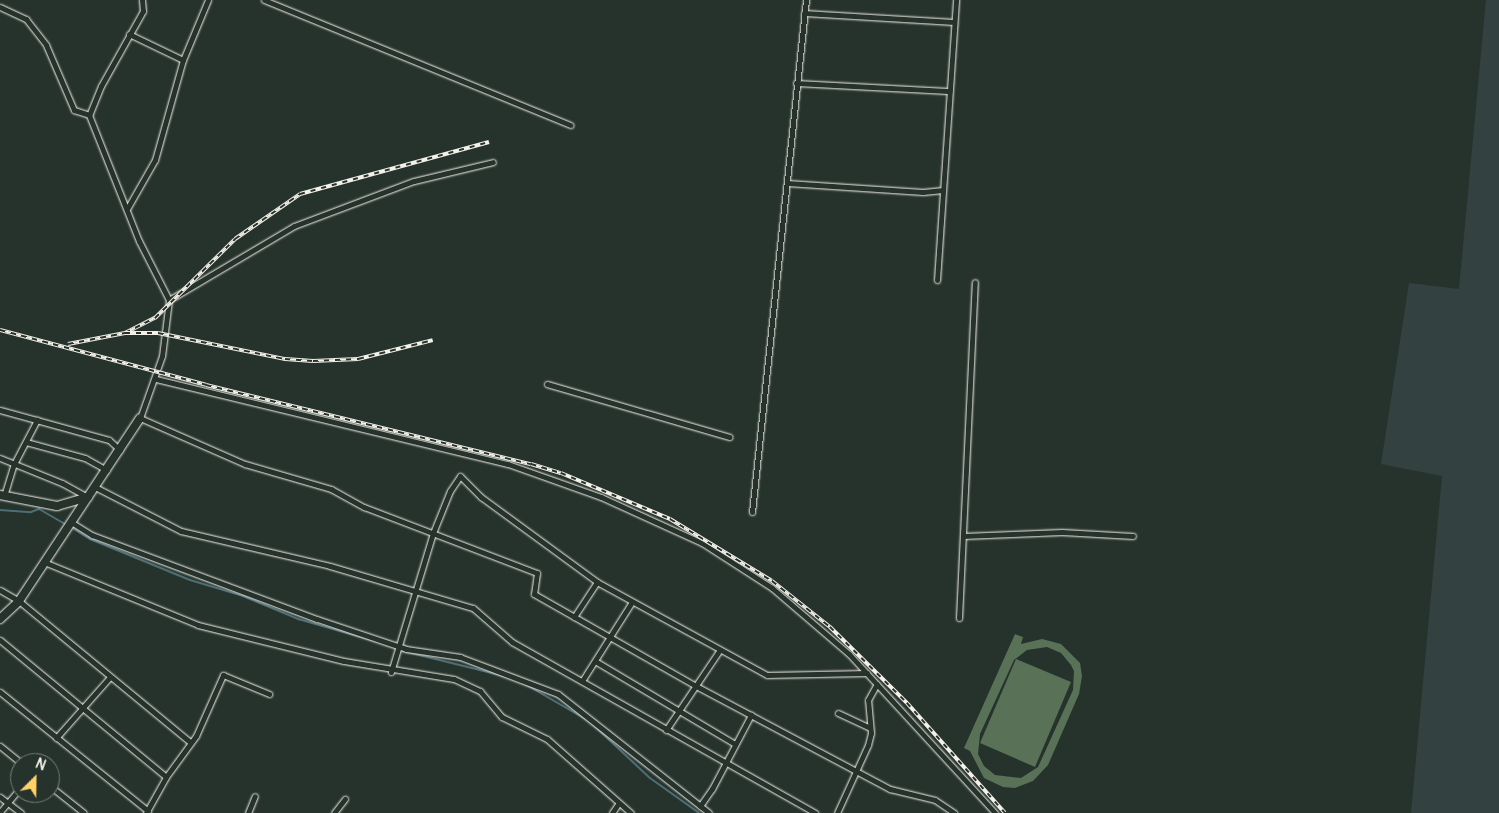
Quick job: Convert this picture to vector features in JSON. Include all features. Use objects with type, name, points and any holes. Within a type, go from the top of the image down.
[{"type":"street","points":[[0,619],[19,601],[140,418],[156,379],[162,356],[169,300],[127,209],[89,115],[100,86],[144,11],[142,0]]},
{"type":"street","points":[[127,209],[155,160],[183,60],[208,0]]},
{"type":"street","points":[[264,0],[570,124]]},
{"type":"street","points":[[752,512],[806,0]]},
{"type":"street","points":[[938,280],[948,91],[956,0]]},
{"type":"street","points":[[0,8],[26,19],[46,45],[74,110],[89,115]]},
{"type":"street","points":[[804,12],[954,22]]},
{"type":"street","points":[[129,34],[183,60]]},
{"type":"street","points":[[796,83],[948,91]]},
{"type":"street","points":[[169,300],[294,226],[398,186],[493,162]]},
{"type":"street","points":[[787,183],[923,192],[943,190]]},
{"type":"street","points":[[958,618],[975,282]]},
{"type":"street","points":[[156,379],[508,464],[609,500],[702,543],[772,588],[867,673],[995,813]]},
{"type":"street","points":[[547,384],[729,437]]},
{"type":"street","points":[[0,410],[109,440],[120,450]]},
{"type":"street","points":[[140,418],[245,464],[331,489],[364,507],[537,572],[534,594],[696,686],[858,770],[890,789],[935,800],[954,813]]},
{"type":"street","points":[[37,420],[14,464],[2,495],[57,506],[88,497]]},
{"type":"street","points":[[26,442],[85,458],[106,470]]},
{"type":"street","points":[[0,458],[62,483],[88,497]]},
{"type":"street","points":[[391,671],[418,591],[433,533],[450,491],[460,476],[481,498],[597,582],[719,652],[767,675],[867,673]]},
{"type":"street","points":[[95,487],[182,531],[330,566],[473,608],[512,642],[724,764],[815,813]]},
{"type":"street","points":[[71,522],[92,535],[222,585],[400,646],[460,657],[558,694],[709,813]]},
{"type":"street","points":[[962,536],[1062,532],[1133,536]]},
{"type":"street","points":[[43,562],[198,625],[391,671],[454,679],[480,691],[502,718],[547,739],[618,804],[631,813]]},
{"type":"street","points":[[574,616],[597,582]]},
{"type":"street","points":[[0,590],[19,601],[190,742]]},
{"type":"street","points":[[582,681],[632,602]]},
{"type":"street","points":[[0,640],[166,777]]},
{"type":"street","points":[[666,730],[719,652]]},
{"type":"street","points":[[595,661],[735,744]]},
{"type":"street","points":[[0,692],[147,812],[166,777],[190,742],[223,675],[269,694]]},
{"type":"street","points":[[56,738],[110,677]]},
{"type":"street","points":[[837,813],[868,745],[870,728],[868,700],[877,684]]},
{"type":"street","points":[[838,713],[870,728]]},
{"type":"street","points":[[700,806],[751,715]]},
{"type":"street","points":[[0,746],[10,754]]},
{"type":"street","points":[[60,794],[84,813]]},
{"type":"street","points":[[0,796],[21,813]]},
{"type":"street","points":[[248,813],[255,796]]},
{"type":"street","points":[[334,813],[346,798]]},
{"type":"street","points":[[0,812],[10,800]]},
{"type":"street","points":[[612,813],[618,804]]},
{"type":"shaded area","points":[[1486,0],[1499,0],[1499,813],[1411,813],[1442,476],[1381,464],[1409,283],[1459,289]]},
{"type":"green space","points":[[1015,634],[1023,637],[1021,644],[1042,639],[1061,644],[1080,663],[1082,676],[1079,694],[1048,765],[1033,781],[1015,788],[1003,787],[984,778],[970,751],[964,748]],"holes":[[[1047,647],[1061,653],[1074,671],[1073,690],[1038,767],[1021,778],[995,775],[984,766],[978,754],[980,734],[1014,660],[1027,650]]]},
{"type":"green space","points":[[1016,659],[1071,682],[1035,767],[980,743]]},
{"type":"waterway","points":[[0,510],[31,512],[39,509],[67,525]]},
{"type":"waterway","points":[[74,529],[90,539],[190,580],[243,596],[298,619],[375,641]]},
{"type":"waterway","points":[[403,651],[504,676]]},
{"type":"waterway","points":[[523,683],[589,721],[650,778],[699,813]]},
{"type":"railway","points":[[125,333],[155,318],[235,239],[300,194],[489,142]]},
{"type":"railway","points":[[0,330],[206,385],[531,464],[561,473],[670,519],[772,581],[830,627],[907,703],[1005,813]]},
{"type":"railway","points":[[68,344],[125,333],[158,333],[285,359],[313,361],[358,359],[433,340]]}]
